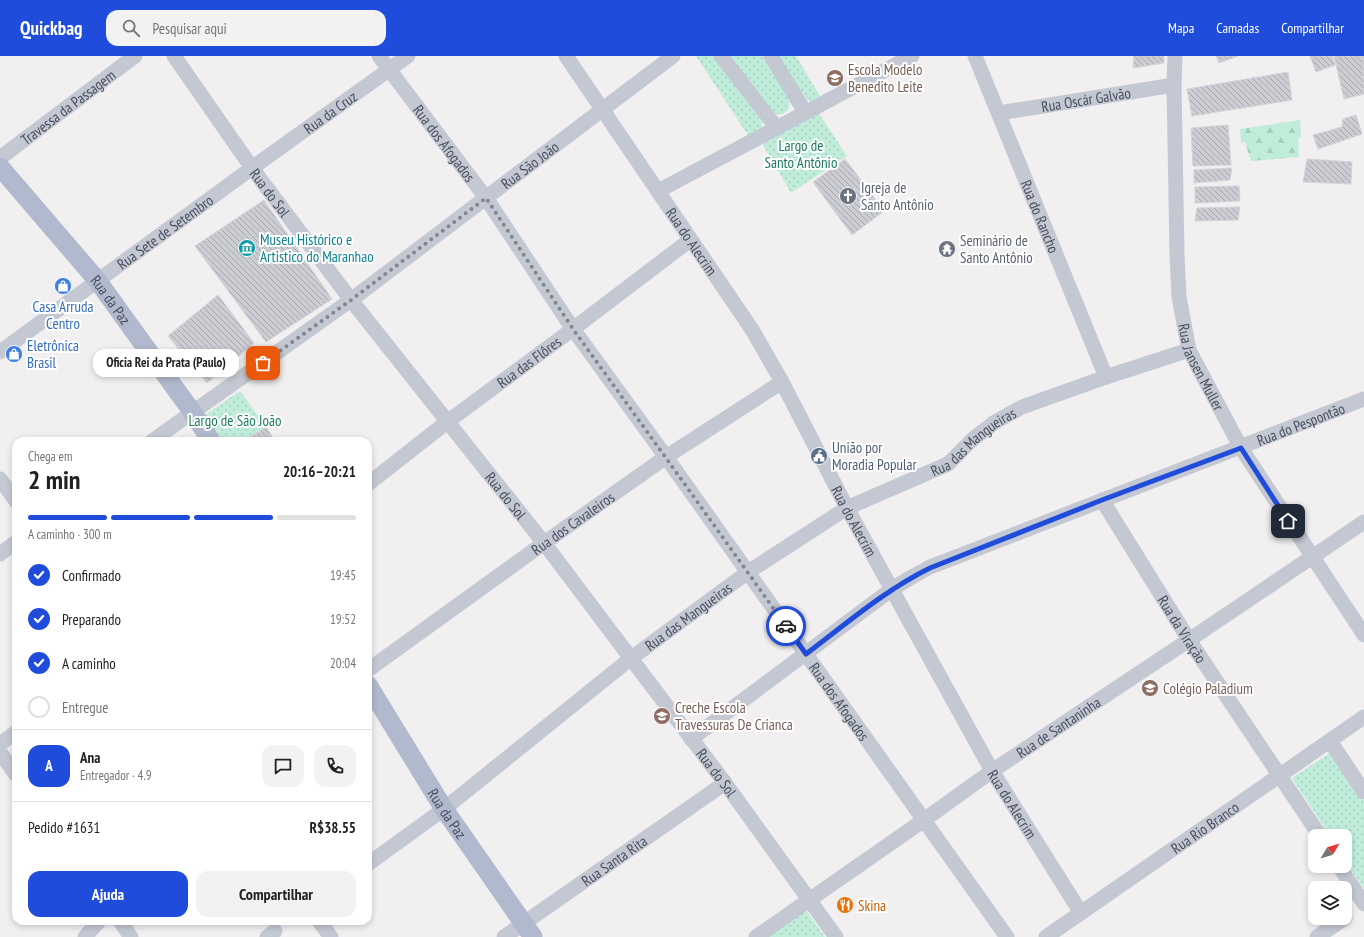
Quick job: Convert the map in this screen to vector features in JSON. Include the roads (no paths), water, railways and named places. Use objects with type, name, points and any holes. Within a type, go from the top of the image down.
[{"type":"main road","name":"Rua da Paz","points":[[0,167],[97,280],[208,437]]},
{"type":"main road","name":"Rua da Paz","points":[[372,692],[444,809],[528,930]]},
{"type":"street","name":"Travessa da Passagem","points":[[0,158],[135,56]]},
{"type":"street","name":"Rua do Sol","points":[[174,56],[252,168],[351,300],[544,543],[725,783],[836,937]]},
{"type":"street","name":"Rua dos Afogados","points":[[379,56],[486,198],[573,329],[748,572],[1007,937]]},
{"type":"street","name":"Rua da Cruz","points":[[252,168],[408,56]]},
{"type":"street","name":"Rua do Alecrim","points":[[566,56],[690,240],[753,330],[782,382],[847,508],[992,771],[1080,913]]},
{"type":"street","name":"Rua São João","points":[[158,437],[193,414],[351,300],[673,56]]},
{"type":"street","points":[[721,56],[776,128]]},
{"type":"street","points":[[771,56],[805,112]]},
{"type":"street","points":[[658,191],[912,56]]},
{"type":"street","name":"Rua do Rancho","points":[[975,56],[1106,377]]},
{"type":"street","name":"Rua Jansen Muller","points":[[1175,56],[1174,85],[1177,254],[1180,297],[1189,350],[1241,448],[1364,636]]},
{"type":"street","name":"Rua Oscár Galvão","points":[[998,113],[1174,85]]},
{"type":"street","name":"Rua Sete de Setembro","points":[[0,352],[252,168]]},
{"type":"street","name":"Rua das Flôres","points":[[372,481],[447,422],[690,240]]},
{"type":"street","name":"Rua das Mangueiras","points":[[372,861],[444,809],[630,659],[748,572],[847,508],[935,471],[948,464],[973,439],[995,422],[1022,407],[1106,377],[1189,350]]},
{"type":"street","name":"Rua dos Cavaleiros","points":[[372,667],[544,543],[666,458],[782,382]]},
{"type":"street","name":"Rua do Pespontão","points":[[691,739],[892,589],[910,578],[930,568],[1102,500],[1241,448],[1364,399]]},
{"type":"street","points":[[0,479],[12,496]]},
{"type":"street","name":"Rua da Viração","points":[[1102,500],[1189,640],[1315,829]]},
{"type":"street","name":"Rua de Santaninha","points":[[756,937],[992,771],[1364,522]]},
{"type":"street","points":[[0,554],[12,545]]},
{"type":"street","name":"Rua Rio Branco","points":[[1046,937],[1364,717]]},
{"type":"street","points":[[0,744],[12,735]]},
{"type":"street","points":[[1330,741],[1364,792]]},
{"type":"street","points":[[0,752],[12,769]]},
{"type":"street","name":"Rua Santa Rita","points":[[504,937],[528,930],[725,783]]},
{"type":"street","points":[[1344,873],[1364,904],[1352,913]]},
{"type":"street","points":[[85,937],[96,925]]},
{"type":"street","points":[[123,925],[131,937]]},
{"type":"street","points":[[321,925],[330,937]]},
{"type":"street","points":[[1317,937],[1335,925]]},
{"type":"place","name":"Escola Modelo Benedito Leite","points":[[835,78]]},
{"type":"place","name":"Igreja de Santo Antônio","points":[[848,196]]},
{"type":"place","name":"Museu Histórico e Artistico do Maranhao","points":[[247,248]]},
{"type":"place","name":"Seminário de Santo Antônio","points":[[947,249]]},
{"type":"place","name":"Casa Arruda Centro","points":[[63,286]]},
{"type":"place","name":"Eletrônica Brasil","points":[[14,354]]},
{"type":"place","name":"Oficia Rei da Prata (Paulo)","points":[[263,363]]},
{"type":"place","name":"União por Moradia Popular","points":[[819,456]]},
{"type":"place","name":"Colégio Paladium","points":[[1150,688]]},
{"type":"place","name":"Creche Escola Travessuras De Crianca","points":[[662,716]]},
{"type":"place","name":"Skina","points":[[845,905]]},
{"type":"park label","name":"Largo de Santo Antônio","points":[[801,154]]},
{"type":"park label","name":"Largo de São João","points":[[235,420]]}]
